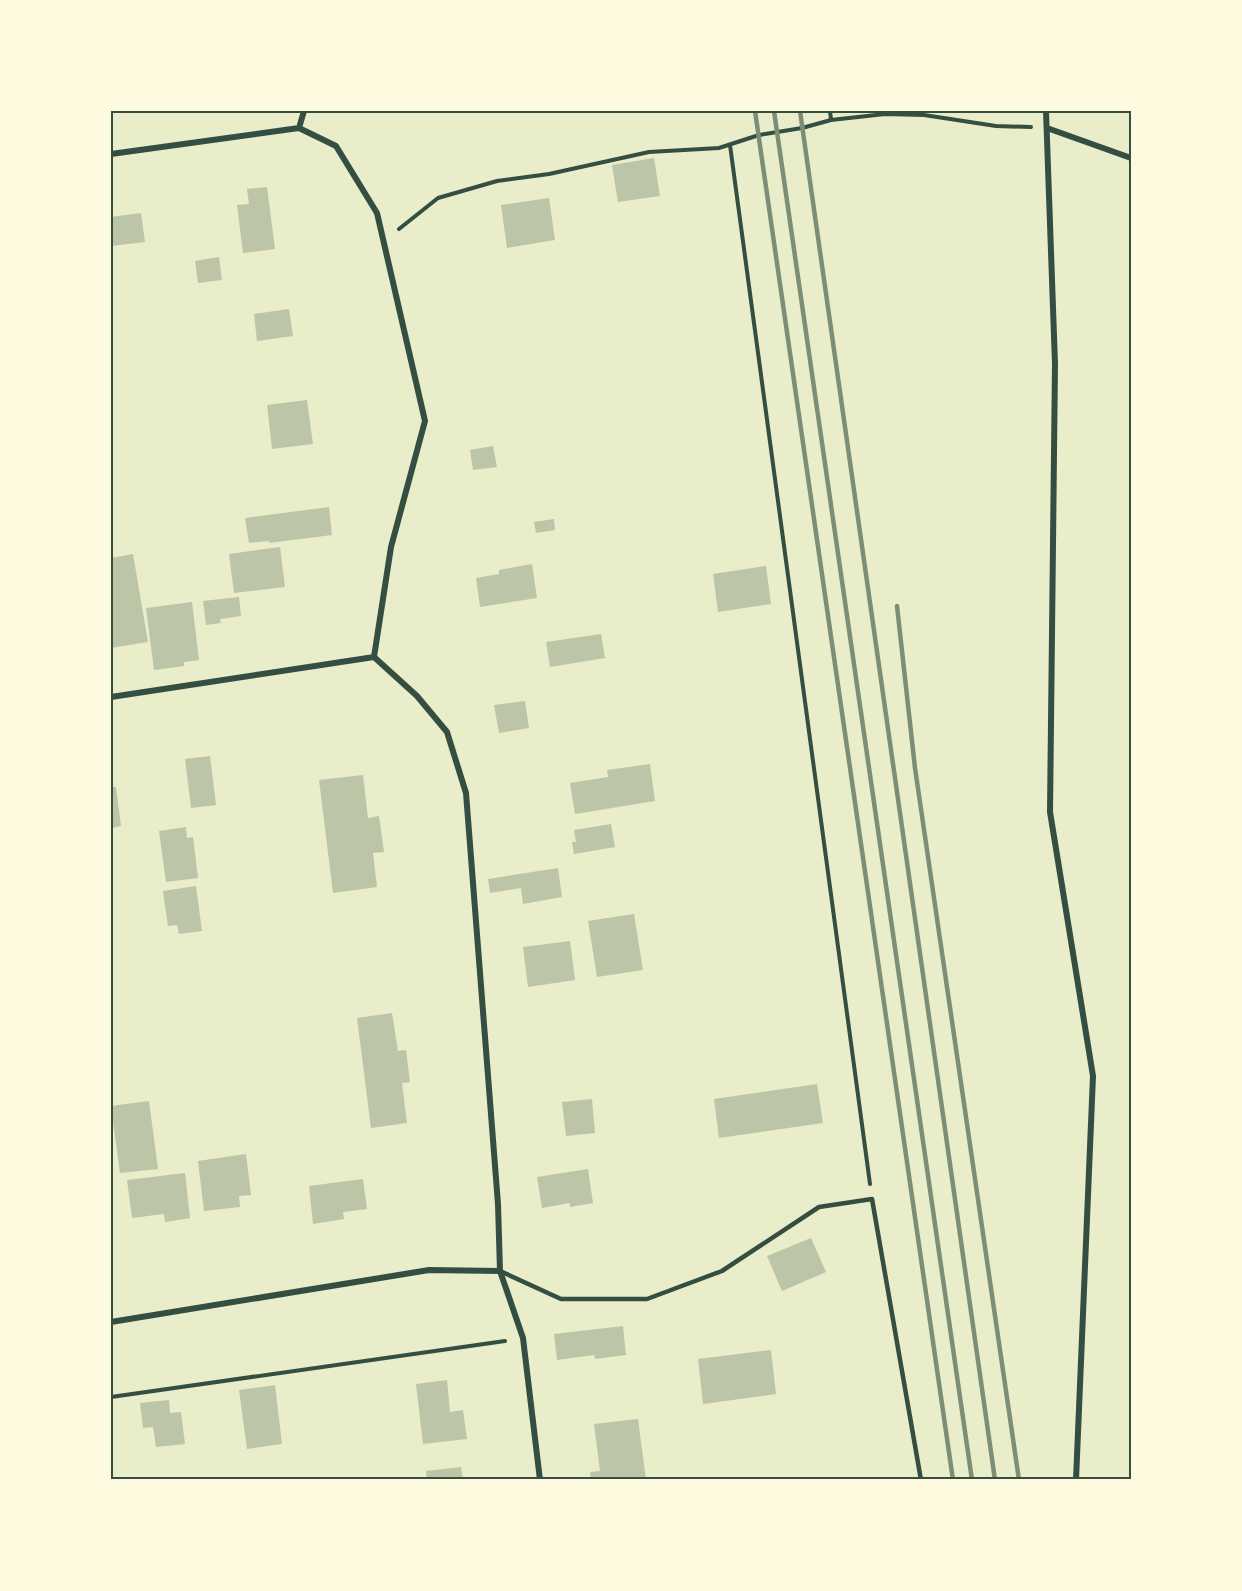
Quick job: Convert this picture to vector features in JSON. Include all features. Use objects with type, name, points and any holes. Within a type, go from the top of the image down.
[{"type":"street","points":[[299,128],[304,111]]},
{"type":"street","points":[[1046,111],[1055,364],[1050,812],[1093,1076],[1076,1480]]},
{"type":"street","points":[[111,154],[299,128],[336,146],[377,213],[425,421],[391,548],[374,657]]},
{"type":"street","points":[[1047,128],[1131,158]]},
{"type":"street","points":[[111,697],[374,657]]},
{"type":"street","points":[[374,657],[417,696],[447,732],[466,793],[498,1204],[500,1271],[523,1338],[540,1480]]},
{"type":"street","points":[[111,1322],[429,1270],[500,1271]]},
{"type":"lane","points":[[500,1271],[561,1299],[647,1299],[722,1271],[819,1207],[872,1199],[921,1480]]},
{"type":"path","points":[[830,111],[831,120]]},
{"type":"path","points":[[384,241],[438,198],[477,186],[549,174],[648,152],[719,148],[759,135],[802,128],[831,120],[885,114],[924,115],[996,126],[1047,128]]},
{"type":"path","points":[[729,145],[872,1199]]},
{"type":"path","points":[[111,1397],[523,1338]]},
{"type":"building","points":[[654,158],[660,196],[618,202],[612,165]]},
{"type":"building","points":[[267,187],[275,249],[243,253],[237,205],[249,204],[247,189]]},
{"type":"building","points":[[549,198],[555,240],[507,248],[501,205]]},
{"type":"building","points":[[141,213],[145,242],[111,246],[111,217]]},
{"type":"building","points":[[219,257],[222,280],[198,283],[195,261]]},
{"type":"building","points":[[289,309],[293,336],[257,341],[254,314]]},
{"type":"building","points":[[307,400],[313,444],[272,449],[267,405]]},
{"type":"building","points":[[493,446],[497,467],[473,470],[470,450]]},
{"type":"building","points":[[329,507],[332,535],[269,543],[269,541],[249,543],[245,518]]},
{"type":"building","points":[[554,519],[555,530],[536,533],[534,522]]},
{"type":"building","points":[[280,547],[285,587],[234,593],[229,554]]},
{"type":"building","points":[[133,554],[148,642],[111,648],[111,558]]},
{"type":"building","points":[[532,564],[537,598],[480,607],[476,578],[499,574],[499,570]]},
{"type":"building","points":[[766,566],[771,604],[718,612],[713,574]]},
{"type":"building","points":[[239,597],[241,616],[220,619],[221,623],[206,625],[203,601]]},
{"type":"building","points":[[192,602],[199,660],[184,662],[184,666],[154,670],[146,608]]},
{"type":"building","points":[[601,634],[605,658],[550,667],[546,642]]},
{"type":"building","points":[[525,701],[529,728],[499,733],[494,705]]},
{"type":"building","points":[[210,756],[216,805],[191,808],[185,759]]},
{"type":"building","points":[[650,764],[655,801],[575,814],[570,783],[608,777],[607,770]]},
{"type":"building","points":[[363,775],[368,818],[379,816],[384,852],[373,853],[377,887],[333,893],[319,780]]},
{"type":"building","points":[[111,787],[116,787],[121,826],[111,828]]},
{"type":"building","points":[[611,824],[615,847],[574,854],[572,842],[576,842],[574,830]]},
{"type":"building","points":[[186,827],[187,838],[193,837],[198,878],[166,882],[159,831]]},
{"type":"building","points":[[558,868],[562,897],[523,904],[521,888],[490,893],[488,879]]},
{"type":"building","points":[[196,886],[202,931],[179,934],[177,925],[168,926],[163,891]]},
{"type":"building","points":[[634,914],[643,970],[597,977],[588,921]]},
{"type":"building","points":[[570,941],[575,980],[528,987],[523,947]]},
{"type":"building","points":[[392,1013],[398,1051],[406,1050],[410,1082],[402,1083],[407,1123],[371,1128],[357,1018]]},
{"type":"building","points":[[817,1084],[823,1123],[719,1138],[714,1099]]},
{"type":"building","points":[[592,1099],[595,1133],[566,1136],[562,1102]]},
{"type":"building","points":[[149,1101],[158,1169],[120,1173],[111,1106]]},
{"type":"building","points":[[246,1154],[251,1195],[239,1196],[240,1207],[204,1211],[198,1161]]},
{"type":"building","points":[[588,1169],[593,1203],[570,1207],[570,1203],[542,1208],[537,1177]]},
{"type":"building","points":[[185,1173],[190,1218],[165,1222],[164,1214],[132,1218],[127,1180]]},
{"type":"building","points":[[363,1179],[367,1209],[343,1212],[344,1219],[313,1224],[309,1186]]},
{"type":"building","points":[[811,1238],[826,1272],[782,1291],[767,1256]]},
{"type":"building","points":[[623,1326],[626,1355],[595,1359],[594,1355],[557,1360],[554,1334]]},
{"type":"building","points":[[771,1350],[776,1394],[703,1404],[698,1359]]},
{"type":"building","points":[[447,1380],[450,1412],[463,1410],[467,1439],[423,1444],[416,1384]]},
{"type":"building","points":[[275,1385],[282,1444],[247,1449],[239,1390]]},
{"type":"building","points":[[169,1400],[170,1413],[181,1412],[185,1444],[156,1447],[153,1427],[143,1428],[140,1403]]},
{"type":"building","points":[[638,1419],[646,1480],[591,1480],[590,1472],[600,1471],[594,1424]]},
{"type":"building","points":[[461,1467],[463,1480],[427,1480],[426,1471]]},
{"type":"railway","points":[[755,111],[953,1480]]},
{"type":"railway","points":[[774,111],[972,1480]]},
{"type":"railway","points":[[800,111],[995,1480]]},
{"type":"railway","points":[[897,606],[915,768],[1019,1480]]}]
